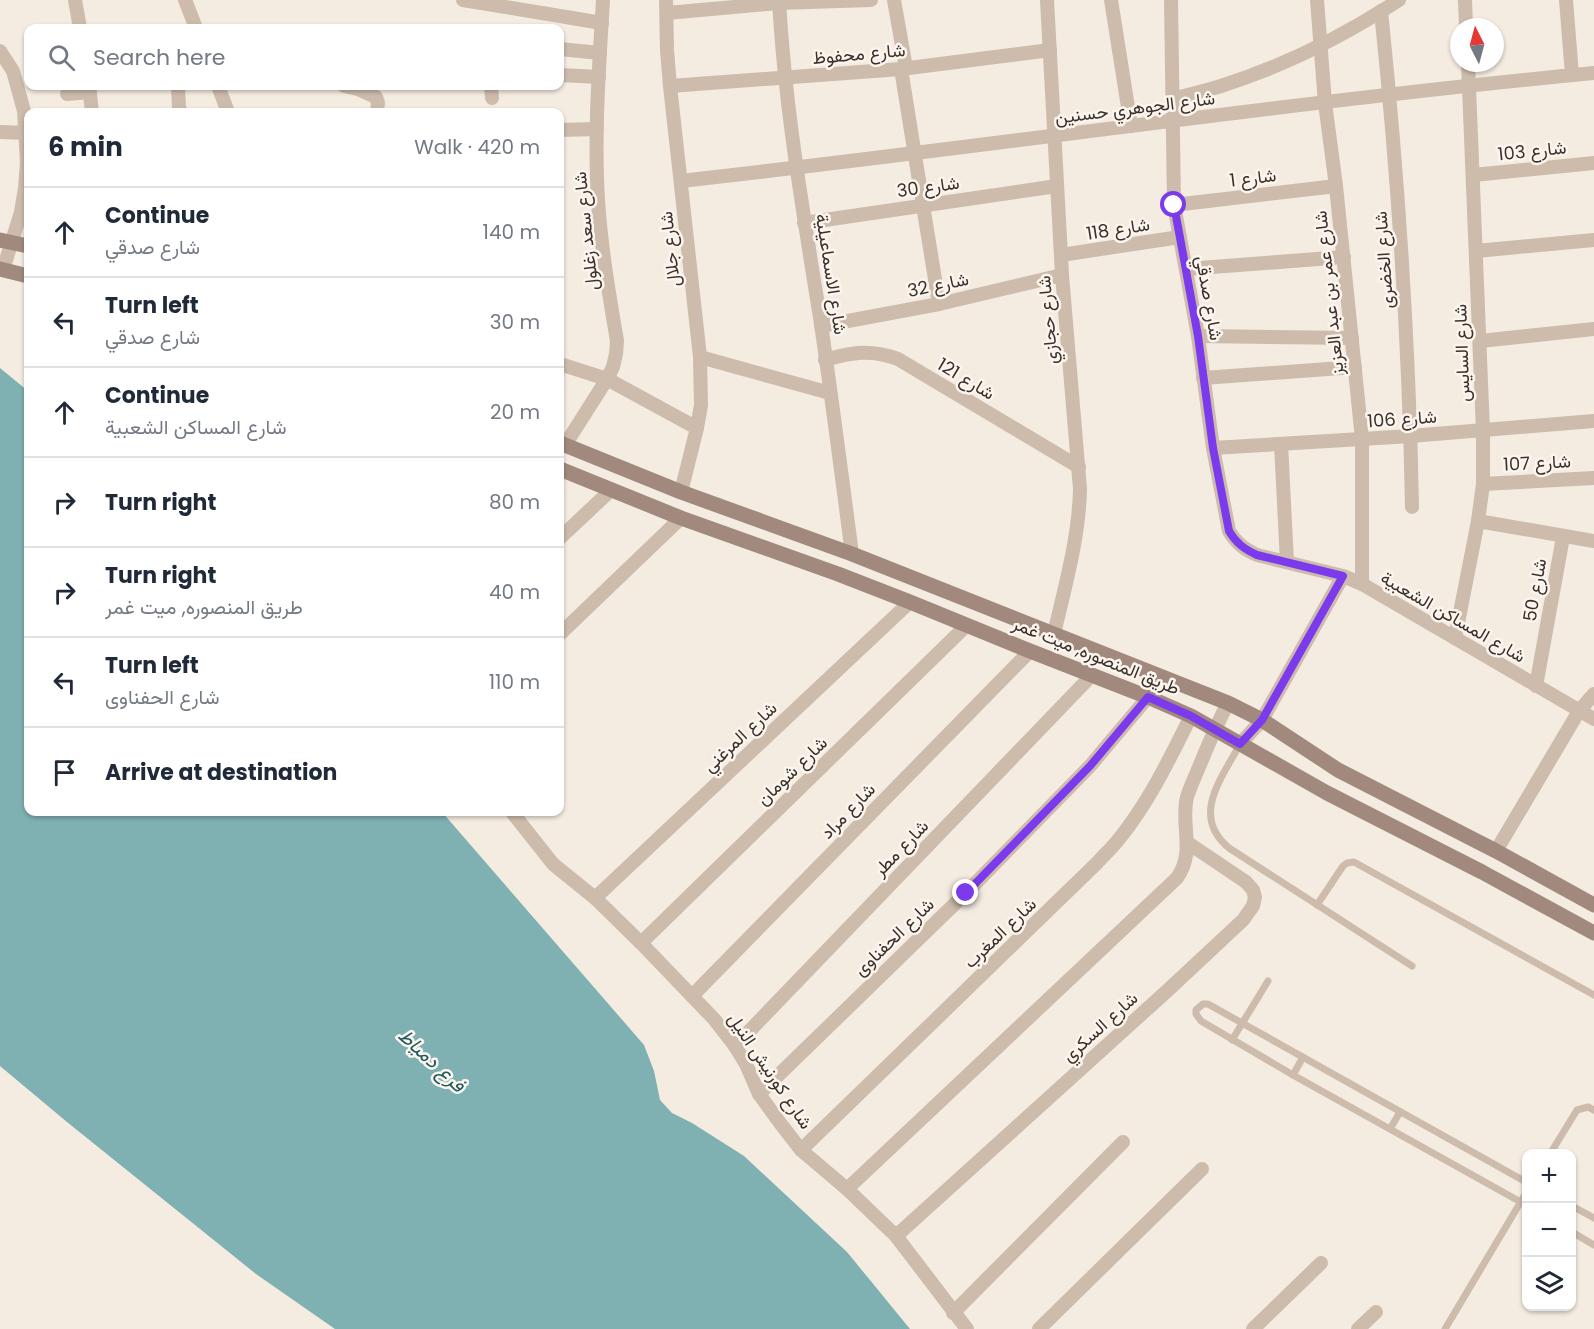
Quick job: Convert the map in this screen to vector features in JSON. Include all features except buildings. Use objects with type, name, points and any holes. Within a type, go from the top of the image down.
[{"type":"main road","points":[[6,241],[24,245]]},
{"type":"main road","points":[[1,269],[24,275]]},
{"type":"main road","name":"طريق المنصوره, ميت غمر","points":[[564,445],[681,492],[852,554],[1228,703],[1262,720],[1338,770],[1496,851],[1594,905]]},
{"type":"main road","name":"طريق المنصوره, ميت غمر","points":[[564,471],[681,518],[910,602],[1191,716],[1327,793],[1482,872],[1594,933]]},
{"type":"street","points":[[75,0],[79,24]]},
{"type":"street","points":[[185,0],[194,24]]},
{"type":"street","points":[[463,0],[602,23]]},
{"type":"street","name":"شارع سعد زغلول","points":[[564,441],[607,379],[616,354],[617,340],[602,237],[597,165],[603,0]]},
{"type":"street","points":[[667,7],[779,1],[870,0]]},
{"type":"street","points":[[894,0],[914,154],[939,303]]},
{"type":"street","name":"شارع حجازي","points":[[1047,0],[1062,275],[1080,489],[1078,523],[1054,634]]},
{"type":"street","points":[[1111,0],[1131,126]]},
{"type":"street","name":"شارع صدقي","points":[[1170,0],[1174,205],[1198,336],[1213,448],[1226,518],[1235,542],[1245,550],[1287,562]]},
{"type":"street","name":"شارع عمر بن عبد العزيز","points":[[1317,0],[1325,103],[1344,257],[1362,439],[1362,584]]},
{"type":"street","points":[[1172,99],[1221,86],[1287,62],[1399,0]]},
{"type":"street","points":[[1465,0],[1466,18]]},
{"type":"street","points":[[1566,0],[1572,75]]},
{"type":"street","name":"شارع الاسماعيلية","points":[[779,1],[785,78],[804,224],[821,327],[852,554]]},
{"type":"street","name":"شارع جلال","points":[[667,7],[670,86],[700,357],[700,405],[697,428],[681,492]]},
{"type":"street","name":"شارع الخضرى","points":[[1381,11],[1406,317],[1412,507]]},
{"type":"street","points":[[564,50],[600,53]]},
{"type":"street","name":"شارع محفوظ","points":[[670,86],[904,68],[1050,50]]},
{"type":"street","points":[[1,54],[13,71],[24,111]]},
{"type":"street","name":"شارع السايس","points":[[1455,638],[1483,484],[1480,341],[1468,72]]},
{"type":"street","name":"شارع الجوهري حسنين","points":[[681,181],[914,154],[1172,120],[1469,85],[1594,73]]},
{"type":"street","points":[[564,75],[599,77]]},
{"type":"street","points":[[67,94],[85,90]]},
{"type":"street","points":[[90,90],[92,108]]},
{"type":"street","points":[[178,90],[179,108]]},
{"type":"street","points":[[220,90],[226,108]]},
{"type":"street","points":[[360,90],[376,97],[377,108]]},
{"type":"street","points":[[564,130],[597,129]]},
{"type":"street","points":[[0,132],[24,133]]},
{"type":"street","name":"شارع 103","points":[[1473,175],[1594,163]]},
{"type":"street","name":"شارع 30","points":[[804,224],[1057,186]]},
{"type":"street","name":"شارع 1","points":[[1174,205],[1336,186]]},
{"type":"street","points":[[1,269],[6,241],[21,212],[24,194]]},
{"type":"street","name":"شارع 118","points":[[1061,255],[1180,237]]},
{"type":"street","points":[[1476,251],[1594,240]]},
{"type":"street","points":[[1186,269],[1344,257]]},
{"type":"street","name":"شارع 32","points":[[821,327],[1062,275]]},
{"type":"street","points":[[1480,341],[1594,328]]},
{"type":"street","points":[[1198,336],[1352,338]]},
{"type":"street","name":"شارع 121","points":[[825,360],[847,353],[870,352],[898,359],[1079,467]]},
{"type":"street","points":[[700,357],[830,393]]},
{"type":"street","points":[[564,365],[607,379],[697,428]]},
{"type":"street","points":[[1203,378],[1355,367]]},
{"type":"street","name":"شارع 106","points":[[1213,448],[1483,431],[1594,421]]},
{"type":"street","points":[[1281,444],[1287,562]]},
{"type":"street","name":"شارع 107","points":[[1483,484],[1594,478]]},
{"type":"street","points":[[564,534],[611,490]]},
{"type":"street","points":[[564,630],[681,518]]},
{"type":"street","points":[[1478,521],[1594,541]]},
{"type":"street","name":"شارع 50","points":[[1536,686],[1563,537]]},
{"type":"street","name":"شارع المساكن الشعبية","points":[[1287,562],[1343,576],[1362,584],[1594,719]]},
{"type":"street","points":[[1240,744],[1262,720],[1343,576]]},
{"type":"street","name":"شارع المرغني","points":[[595,898],[910,602]]},
{"type":"street","name":"شارع شومان","points":[[641,943],[967,625]]},
{"type":"street","name":"شارع مراد","points":[[692,996],[1030,651]]},
{"type":"street","name":"شارع مطر","points":[[735,1046],[1092,675]]},
{"type":"street","points":[[1496,851],[1579,711],[1594,694]]},
{"type":"street","name":"شارع الحفناوى","points":[[759,1094],[966,893],[1090,766],[1148,697]]},
{"type":"street","points":[[847,1189],[1177,878],[1184,868],[1188,843],[1185,825],[1187,795],[1214,729],[1228,703]]},
{"type":"street","name":"شارع المغرب","points":[[801,1150],[1105,855],[1146,800],[1191,716]]},
{"type":"street","name":"شارع كورنيش النيل","points":[[515,816],[553,864],[595,898],[714,1018],[746,1064],[759,1094],[801,1150],[847,1189],[896,1236],[967,1329]]},
{"type":"street","name":"شارع السكري","points":[[896,1236],[1243,920],[1253,906],[1255,897],[1253,890],[1246,882],[1188,843]]},
{"type":"street","points":[[953,1313],[1123,1142]]},
{"type":"street","points":[[1039,1329],[1202,1169]]},
{"type":"street","points":[[1253,1329],[1321,1263]]},
{"type":"street","points":[[1358,1329],[1376,1312]]},
{"type":"lane","points":[[1240,744],[1210,804],[1209,814],[1215,834],[1221,842],[1412,966]]},
{"type":"lane","points":[[1317,905],[1343,866],[1354,862],[1594,995]]},
{"type":"lane","points":[[1232,1040],[1268,981]]},
{"type":"lane","points":[[1522,1179],[1208,1004],[1203,1004],[1196,1010],[1201,1021],[1232,1040],[1522,1203]]},
{"type":"lane","points":[[1293,1075],[1303,1057]]},
{"type":"lane","points":[[1553,1149],[1577,1110],[1587,1107],[1594,1110]]},
{"type":"lane","points":[[1390,1129],[1400,1112]]},
{"type":"lane","points":[[1445,1329],[1522,1207]]},
{"type":"lane","points":[[1576,1208],[1594,1218]]},
{"type":"lane","points":[[1576,1234],[1594,1245]]},
{"type":"water","name":"فرع دمياط","points":[[0,368],[24,388],[24,816],[445,816],[644,1045],[654,1071],[660,1100],[672,1113],[744,1156],[847,1252],[910,1329],[335,1329],[256,1274],[0,1066]]},
{"type":"route","points":[[966,893],[1090,766],[1148,697],[1191,716],[1240,744],[1262,720],[1343,576],[1257,555],[1245,550],[1235,542],[1229,531],[1213,448],[1198,336],[1174,205]]}]
